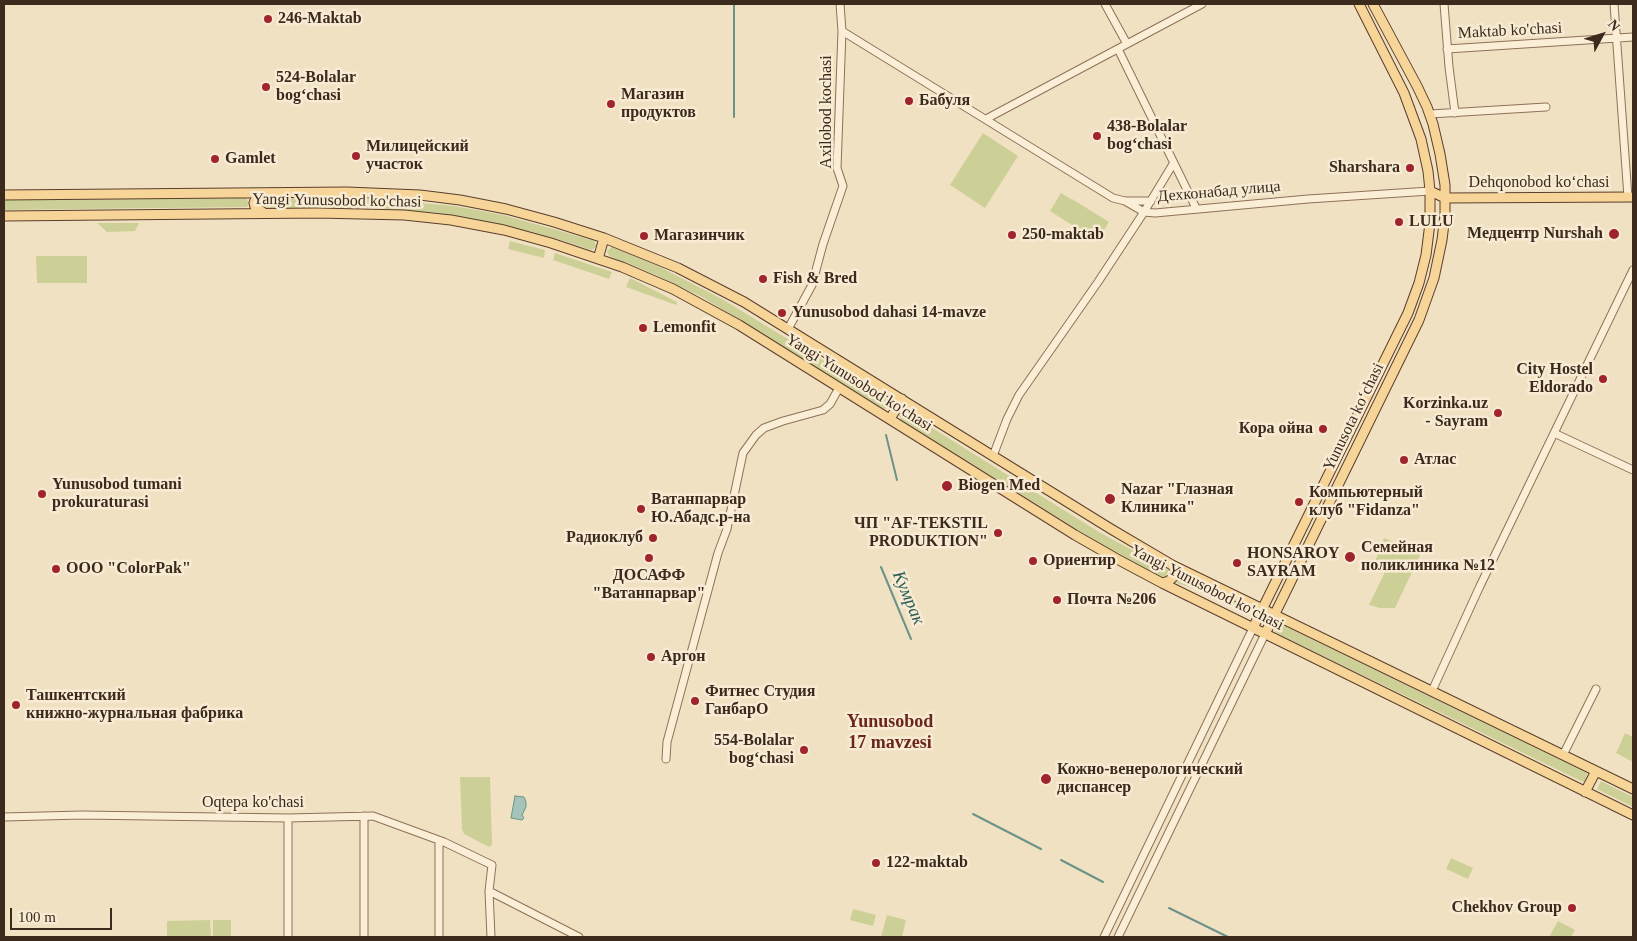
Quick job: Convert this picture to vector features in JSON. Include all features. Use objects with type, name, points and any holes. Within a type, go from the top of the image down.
[{"type":"main road","name":"Yunusota koʻchasi","points":[[1253,628],[1414,298],[1426,255],[1431,206],[1426,156],[1410,107],[1394,71],[1359,4]]},
{"type":"main road","name":"Yunusota koʻchasi","points":[[1265,634],[1421,315],[1432,286],[1445,220],[1445,198],[1440,154],[1430,114],[1407,66],[1373,4]]},
{"type":"main road","name":"Дехконабад улица","points":[[1430,191],[1445,198]]},
{"type":"main road","name":"Yangi Yunusobod ko'chasi","points":[[4,195],[368,192],[448,198],[473,202],[530,215],[604,238],[646,254],[735,297],[1172,565],[1633,789]]},
{"type":"main road","points":[[261,193],[254,203],[255,207],[264,214]]},
{"type":"main road","name":"Dehqonobod koʻchasi","points":[[1445,198],[1630,197]]},
{"type":"main road","points":[[1431,206],[1445,198]]},
{"type":"main road","name":"Yangi Yunusobod ko'chasi","points":[[4,216],[372,213],[434,218],[512,232],[598,259],[659,282],[699,302],[739,325],[1074,535],[1162,583],[1633,816]]},
{"type":"main road","points":[[598,259],[604,238]]},
{"type":"main road","points":[[890,420],[902,400]]},
{"type":"main road","points":[[1162,583],[1169,581],[1175,575],[1175,569],[1172,565]]},
{"type":"main road","points":[[1585,792],[1596,771]]},
{"type":"street","name":"Axilobod kochasi","points":[[788,329],[812,285],[823,244],[843,186],[837,168],[842,31],[840,4]]},
{"type":"street","points":[[1105,4],[1127,44]]},
{"type":"street","points":[[986,119],[1202,4]]},
{"type":"street","points":[[1444,4],[1455,113]]},
{"type":"street","points":[[1614,4],[1630,197]]},
{"type":"street","points":[[842,31],[1113,198],[1151,201]]},
{"type":"street","name":"Maktab ko'chasi","points":[[1447,48],[1633,37]]},
{"type":"street","points":[[1118,49],[1196,208]]},
{"type":"street","points":[[1430,114],[1546,107]]},
{"type":"street","points":[[1125,200],[1144,212],[1173,164]]},
{"type":"street","name":"Дехконабад улица","points":[[993,456],[1007,418],[1020,395],[1144,212],[1155,213],[1196,208],[1430,191]]},
{"type":"street","points":[[1432,691],[1633,270]]},
{"type":"street","points":[[666,760],[667,742],[718,553],[727,529],[743,453],[756,434],[764,428],[823,410],[830,404],[839,388]]},
{"type":"street","points":[[1554,433],[1633,470]]},
{"type":"street","name":"Yunusota koʻchasi","points":[[1104,937],[1253,628]]},
{"type":"street","name":"Yunusota koʻchasi","points":[[1118,937],[1265,634]]},
{"type":"street","points":[[1563,755],[1596,688]]},
{"type":"street","name":"Oqtepa ko'chasi","points":[[4,817],[82,815],[288,818],[373,816],[439,841],[492,865],[490,891]]},
{"type":"street","points":[[364,816],[364,937]]},
{"type":"street","points":[[288,818],[288,937]]},
{"type":"street","points":[[439,841],[439,937]]},
{"type":"street","points":[[491,937],[490,891],[579,937]]},
{"type":"green space","points":[[983,133],[1018,156],[985,208],[950,185]]},
{"type":"green space","points":[[1061,193],[1071,199],[1070,201],[1072,199],[1109,222],[1097,241],[1050,211]]},
{"type":"green space","points":[[246,198],[249,203],[247,207],[4,210],[4,200]]},
{"type":"green space","points":[[262,198],[374,199],[455,206],[503,215],[594,241],[596,245],[591,250],[500,224],[438,213],[374,208],[261,208],[259,203]]},
{"type":"green space","points":[[97,223],[139,223],[135,231],[107,232]]},
{"type":"green space","points":[[510,241],[545,250],[544,258],[508,249]]},
{"type":"green space","points":[[612,247],[660,267],[722,299],[890,401],[890,407],[884,409],[702,297],[656,275],[609,256],[607,251]]},
{"type":"green space","points":[[555,253],[612,272],[609,279],[553,260]]},
{"type":"green space","points":[[36,256],[87,256],[87,283],[37,283]]},
{"type":"green space","points":[[630,278],[677,302],[676,305],[626,287]]},
{"type":"green space","points":[[905,411],[1099,532],[1167,569],[1169,571],[1168,574],[1163,578],[1094,540],[901,420],[899,415]]},
{"type":"green space","points":[[1384,538],[1421,553],[1395,608],[1380,608],[1369,605],[1386,570],[1374,564]]},
{"type":"green space","points":[[1179,574],[1249,608],[1254,611],[1252,615],[1201,591],[1174,582]]},
{"type":"green space","points":[[1276,623],[1587,773],[1586,779],[1583,782],[1278,634],[1271,627],[1272,624]]},
{"type":"green space","points":[[1625,733],[1633,737],[1633,762],[1616,753]]},
{"type":"green space","points":[[460,777],[490,777],[492,845],[489,847],[464,834],[462,829]]},
{"type":"green space","points":[[1601,781],[1633,797],[1633,807],[1597,789]]},
{"type":"green space","points":[[1451,858],[1473,868],[1468,879],[1446,869]]},
{"type":"green space","points":[[853,909],[876,915],[873,926],[850,920]]},
{"type":"green space","points":[[887,915],[906,920],[902,937],[881,937]]},
{"type":"green space","points":[[210,920],[211,937],[167,937],[167,921]]},
{"type":"green space","points":[[213,920],[231,920],[231,937],[213,937]]},
{"type":"green space","points":[[1558,921],[1575,930],[1571,937],[1549,937]]},
{"type":"water","points":[[515,796],[524,797],[526,802],[522,815],[524,818],[522,820],[511,818]]},
{"type":"waterway","points":[[734,4],[734,117]]},
{"type":"waterway","name":"Кумрак","points":[[886,435],[897,480]]},
{"type":"waterway","name":"Кумрак","points":[[881,567],[911,639]]},
{"type":"waterway","name":"Кумрак","points":[[973,814],[1041,849]]},
{"type":"waterway","name":"Кумрак","points":[[1061,860],[1103,882]]},
{"type":"waterway","name":"Кумрак","points":[[1169,908],[1228,937]]},
{"type":"place","name":"246-Maktab","points":[[268,19]]},
{"type":"place","name":"524-Bolalar bogʻchasi","points":[[266,87]]},
{"type":"place","name":"Бабуля","points":[[909,101]]},
{"type":"place","name":"Магазин продуктов","points":[[611,104]]},
{"type":"place","name":"438-Bolalar bogʻchasi","points":[[1097,136]]},
{"type":"place","name":"Милицейский участок","points":[[356,156]]},
{"type":"place","name":"Gamlet","points":[[215,159]]},
{"type":"place","name":"Sharshara","points":[[1410,168]]},
{"type":"place","name":"LULU","points":[[1399,222]]},
{"type":"place","name":"Медцентр Nurshah","points":[[1614,234]]},
{"type":"place","name":"250-maktab","points":[[1012,235]]},
{"type":"place","name":"Магазинчик","points":[[644,236]]},
{"type":"place","name":"Fish & Bred","points":[[763,279]]},
{"type":"place","name":"Yunusobod dahasi 14-mavze","points":[[782,313]]},
{"type":"place","name":"Lemonfit","points":[[643,328]]},
{"type":"place","name":"City Hostel Eldorado","points":[[1603,379]]},
{"type":"place","name":"Korzinka.uz - Sayram","points":[[1498,413]]},
{"type":"place","name":"Кора ойна","points":[[1323,429]]},
{"type":"place","name":"Атлас","points":[[1404,460]]},
{"type":"place","name":"Biogen Med","points":[[947,486]]},
{"type":"place","name":"Yunusobod tumani prokuraturasi","points":[[42,494]]},
{"type":"place","name":"Nazar \"Глазная Клиника\"","points":[[1110,499]]},
{"type":"place","name":"Компьютерный клуб \"Fidanza\"","points":[[1299,502]]},
{"type":"place","name":"Ватанпарвар Ю.Абадс.р-на","points":[[641,509]]},
{"type":"place","name":"ЧП \"AF-TEKSTIL PRODUKTION\"","points":[[998,533]]},
{"type":"place","name":"Радиоклуб","points":[[653,538]]},
{"type":"place","name":"Семейная поликлиника №12","points":[[1350,557]]},
{"type":"place","name":"ДОСАФФ \"Ватанпарвар\"","points":[[649,558]]},
{"type":"place","name":"Ориентир","points":[[1033,561]]},
{"type":"place","name":"HONSAROY SAYRAM","points":[[1237,563]]},
{"type":"place","name":"OOO \"ColorPak\"","points":[[56,569]]},
{"type":"place","name":"Почта №206","points":[[1057,600]]},
{"type":"place","name":"Аргон","points":[[651,657]]},
{"type":"place","name":"Фитнес Студия ГанбарО","points":[[695,701]]},
{"type":"place","name":"Ташкентский книжно-журнальная фабрика","points":[[16,705]]},
{"type":"place","name":"554-Bolalar bogʻchasi","points":[[804,750]]},
{"type":"place","name":"Кожно-венерологический диспансер","points":[[1046,779]]},
{"type":"place","name":"122-maktab","points":[[876,863]]},
{"type":"place","name":"Chekhov Group","points":[[1572,908]]},
{"type":"district","name":"Yunusobod 17 mavzesi","points":[[890,732]]}]
